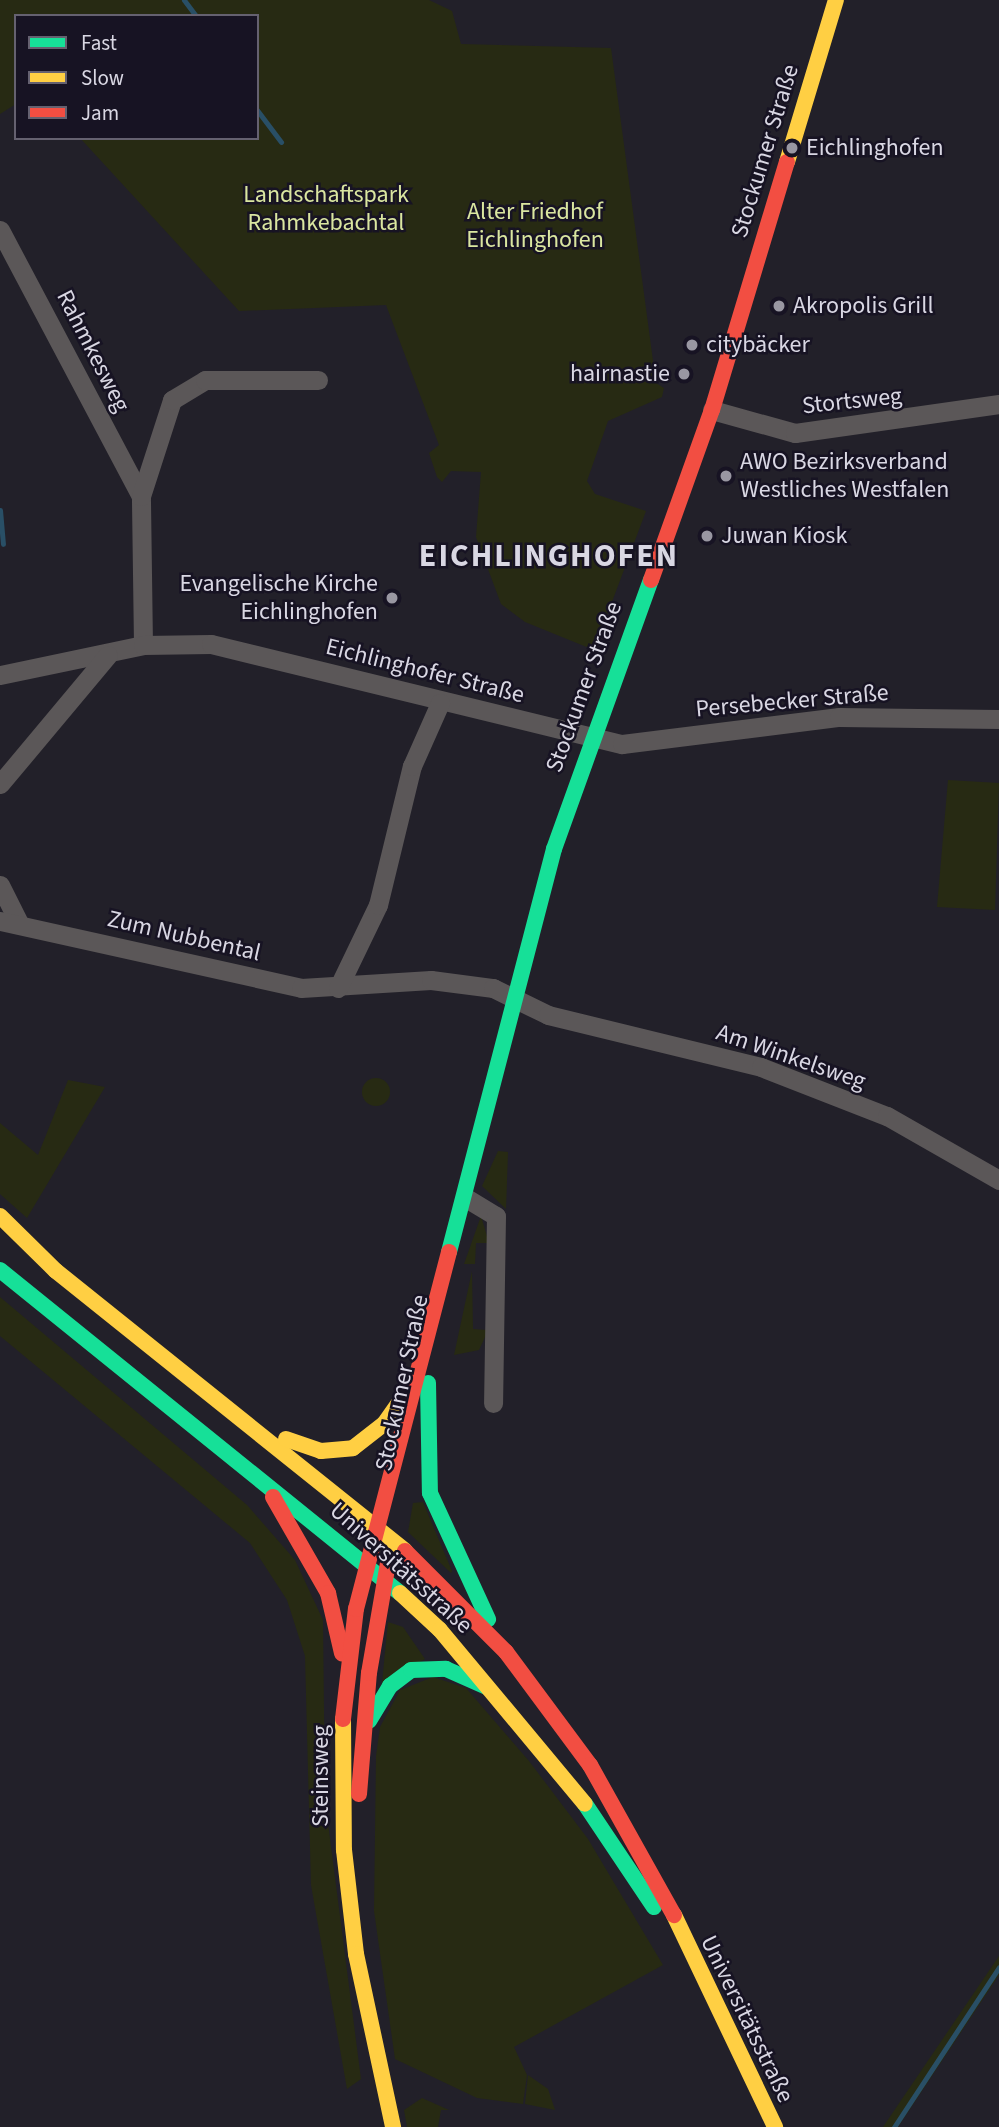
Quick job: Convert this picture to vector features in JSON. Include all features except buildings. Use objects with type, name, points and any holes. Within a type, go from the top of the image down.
[{"type":"main road","name":"Stockumer Straße","points":[[369,1563],[378,1524],[421,1382],[516,998],[590,739],[712,410],[836,0]]},
{"type":"main road","name":"Universitätsstraße","points":[[0,1216],[56,1271],[270,1434],[378,1524],[506,1653],[590,1765],[651,1866],[678,1932],[775,2127]]},
{"type":"main road","name":"Universitätsstraße","points":[[0,1270],[265,1486],[369,1563],[385,1578],[505,1699],[678,1932]]},
{"type":"main road","name":"Stockumer Straße","points":[[385,1578],[421,1382]]},
{"type":"main road","name":"Universitätsstraße","points":[[270,1434],[321,1451],[352,1448],[384,1424],[421,1382]]},
{"type":"main road","points":[[421,1382],[430,1493],[506,1653]]},
{"type":"main road","points":[[265,1486],[328,1593],[345,1686]]},
{"type":"main road","name":"Steinsweg","points":[[367,1988],[356,1955],[344,1850],[345,1686],[369,1563]]},
{"type":"main road","name":"Steinsweg","points":[[385,1578],[364,1730],[359,1838],[367,1988],[393,2127]]},
{"type":"main road","points":[[364,1730],[390,1686],[420,1668],[459,1672],[505,1699]]},
{"type":"street","name":"Rahmkesweg","points":[[0,230],[141,496]]},
{"type":"street","name":"Rahmkesweg","points":[[143,645],[141,496],[166,410],[185,389],[205,380],[318,380]]},
{"type":"street","name":"Stortsweg","points":[[712,410],[804,432],[999,404]]},
{"type":"street","name":"Eichlinghofer Straße","points":[[0,675],[108,655],[143,645],[231,648],[590,739]]},
{"type":"street","points":[[0,784],[108,655]]},
{"type":"street","points":[[338,988],[379,905],[412,766],[440,703]]},
{"type":"street","name":"Persebecker Straße","points":[[590,739],[622,744],[839,717],[999,719]]},
{"type":"street","name":"Zum Nubbental","points":[[0,885],[9,922],[290,986],[338,988],[447,980],[516,998]]},
{"type":"street","name":"Am Winkelsweg","points":[[516,998],[548,1015],[761,1067],[887,1116],[999,1180]]},
{"type":"street","points":[[466,1198],[496,1216],[493,1403]]},
{"type":"green space","points":[[0,0],[429,0],[452,11],[461,44],[611,48],[656,383],[664,388],[662,397],[608,421],[587,481],[595,494],[646,511],[594,650],[525,622],[501,604],[476,537],[481,472],[451,471],[442,482],[437,477],[429,453],[439,445],[386,305],[239,311],[82,140],[259,140],[259,14],[14,14],[14,105],[0,114]]},
{"type":"green space","points":[[948,780],[999,783],[995,910],[937,907]]},
{"type":"green space","points":[[376,1078],[386,1082],[390,1092],[386,1102],[376,1106],[366,1102],[362,1092],[366,1082]]},
{"type":"green space","points":[[68,1080],[105,1087],[27,1218],[0,1194],[0,1123],[38,1155]]},
{"type":"green space","points":[[498,1151],[508,1152],[506,1209],[482,1186]]},
{"type":"green space","points":[[481,1216],[489,1243],[476,1243],[475,1264],[464,1264]]},
{"type":"green space","points":[[472,1271],[473,1329],[487,1330],[486,1335],[479,1350],[454,1355]]},
{"type":"green space","points":[[0,1297],[247,1505],[295,1560],[323,1620],[325,1800],[361,2079],[347,2089],[311,1885],[305,1656],[287,1600],[250,1543],[0,1336]]},
{"type":"green space","points":[[423,1502],[451,1573],[408,1532],[413,1503]]},
{"type":"green space","points":[[388,1622],[403,1627],[425,1659],[382,1683]]},
{"type":"green space","points":[[433,1677],[466,1688],[529,1761],[588,1839],[663,1965],[514,2047],[527,2075],[523,2104],[477,2098],[395,2059],[374,1911],[376,1756],[380,1727],[400,1690]]},
{"type":"green space","points":[[999,1956],[999,1975],[898,2127],[883,2127]]},
{"type":"green space","points":[[528,2075],[548,2089],[555,2110],[525,2104]]},
{"type":"green space","points":[[422,2098],[449,2110],[441,2110],[438,2127],[407,2127],[404,2110]]},
{"type":"waterway","points":[[184,0],[194,14]]},
{"type":"waterway","points":[[259,113],[281,142]]},
{"type":"waterway","points":[[0,510],[3,544]]},
{"type":"waterway","points":[[894,2127],[999,1967]]},
{"type":"traffic: fast","points":[[449,1252],[554,849],[651,580]]},
{"type":"traffic: fast","points":[[0,1270],[400,1593]]},
{"type":"traffic: fast","points":[[428,1383],[430,1493],[488,1619]]},
{"type":"traffic: fast","points":[[369,1721],[390,1686],[411,1670],[446,1669],[487,1687]]},
{"type":"traffic: fast","points":[[585,1804],[654,1907]]},
{"type":"traffic: slow","points":[[787,162],[836,0]]},
{"type":"traffic: slow","points":[[0,1216],[56,1271],[405,1551]]},
{"type":"traffic: slow","points":[[286,1439],[321,1451],[353,1448],[384,1424],[403,1397]]},
{"type":"traffic: slow","points":[[400,1593],[440,1630],[585,1804]]},
{"type":"traffic: slow","points":[[343,1719],[344,1850],[356,1954],[393,2127]]},
{"type":"traffic: slow","points":[[674,1915],[775,2127]]},
{"type":"traffic: jam","points":[[651,580],[712,410],[787,162]]},
{"type":"traffic: jam","points":[[343,1719],[356,1609],[449,1252]]},
{"type":"traffic: jam","points":[[273,1497],[328,1593],[342,1653]]},
{"type":"traffic: jam","points":[[405,1551],[506,1652],[590,1765],[674,1915]]},
{"type":"traffic: jam","points":[[359,1794],[369,1673],[388,1563]]},
{"type":"place","name":"Eichlinghofen","points":[[792,148]]},
{"type":"place","name":"Akropolis Grill","points":[[779,306]]},
{"type":"place","name":"citybäcker","points":[[692,345]]},
{"type":"place","name":"hairnastie","points":[[684,374]]},
{"type":"place","name":"AWO Bezirksverband Westliches Westfalen","points":[[726,476]]},
{"type":"place","name":"Juwan Kiosk","points":[[707,536]]},
{"type":"place","name":"Evangelische Kirche Eichlinghofen","points":[[392,598]]},
{"type":"district","name":"EICHLINGHOFEN","points":[[549,556]]},
{"type":"park label","name":"Landschaftspark Rahmkebachtal","points":[[326,209]]},
{"type":"park label","name":"Alter Friedhof Eichlinghofen","points":[[535,226]]}]
